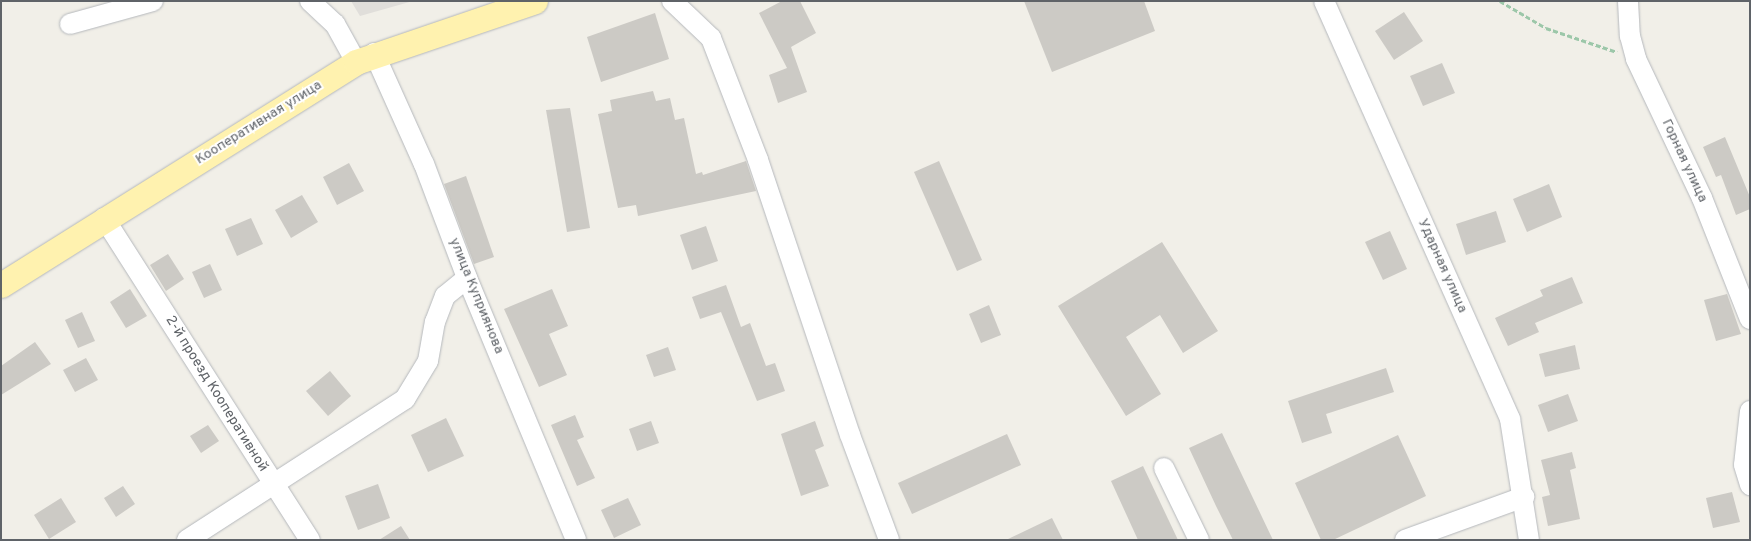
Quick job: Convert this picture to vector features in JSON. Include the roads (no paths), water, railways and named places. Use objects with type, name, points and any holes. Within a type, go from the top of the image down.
[{"type":"main road","name":"Кооперативная улица","points":[[1,285],[104,218],[365,57],[535,1]]},
{"type":"street","points":[[70,24],[153,1]]},
{"type":"street","name":"улица Куприянова","points":[[310,1],[335,24],[365,57],[424,164],[467,278],[576,540]]},
{"type":"street","points":[[672,1],[710,38],[758,160],[847,426],[889,540]]},
{"type":"street","name":"Ударная улица","points":[[1324,1],[1510,419],[1524,497],[1529,540]]},
{"type":"street","name":"Горная улица","points":[[1628,1],[1630,36],[1636,59],[1702,198],[1750,319]]},
{"type":"street","name":"2-й проезд Кооперативной","points":[[104,218],[273,485],[187,540]]},
{"type":"street","points":[[310,540],[305,528],[273,485],[405,399],[428,361],[435,322],[445,296],[467,278]]},
{"type":"street","points":[[1750,412],[1744,465],[1750,485]]},
{"type":"street","points":[[1164,468],[1199,540]]},
{"type":"street","points":[[1405,540],[1524,497]]}]
